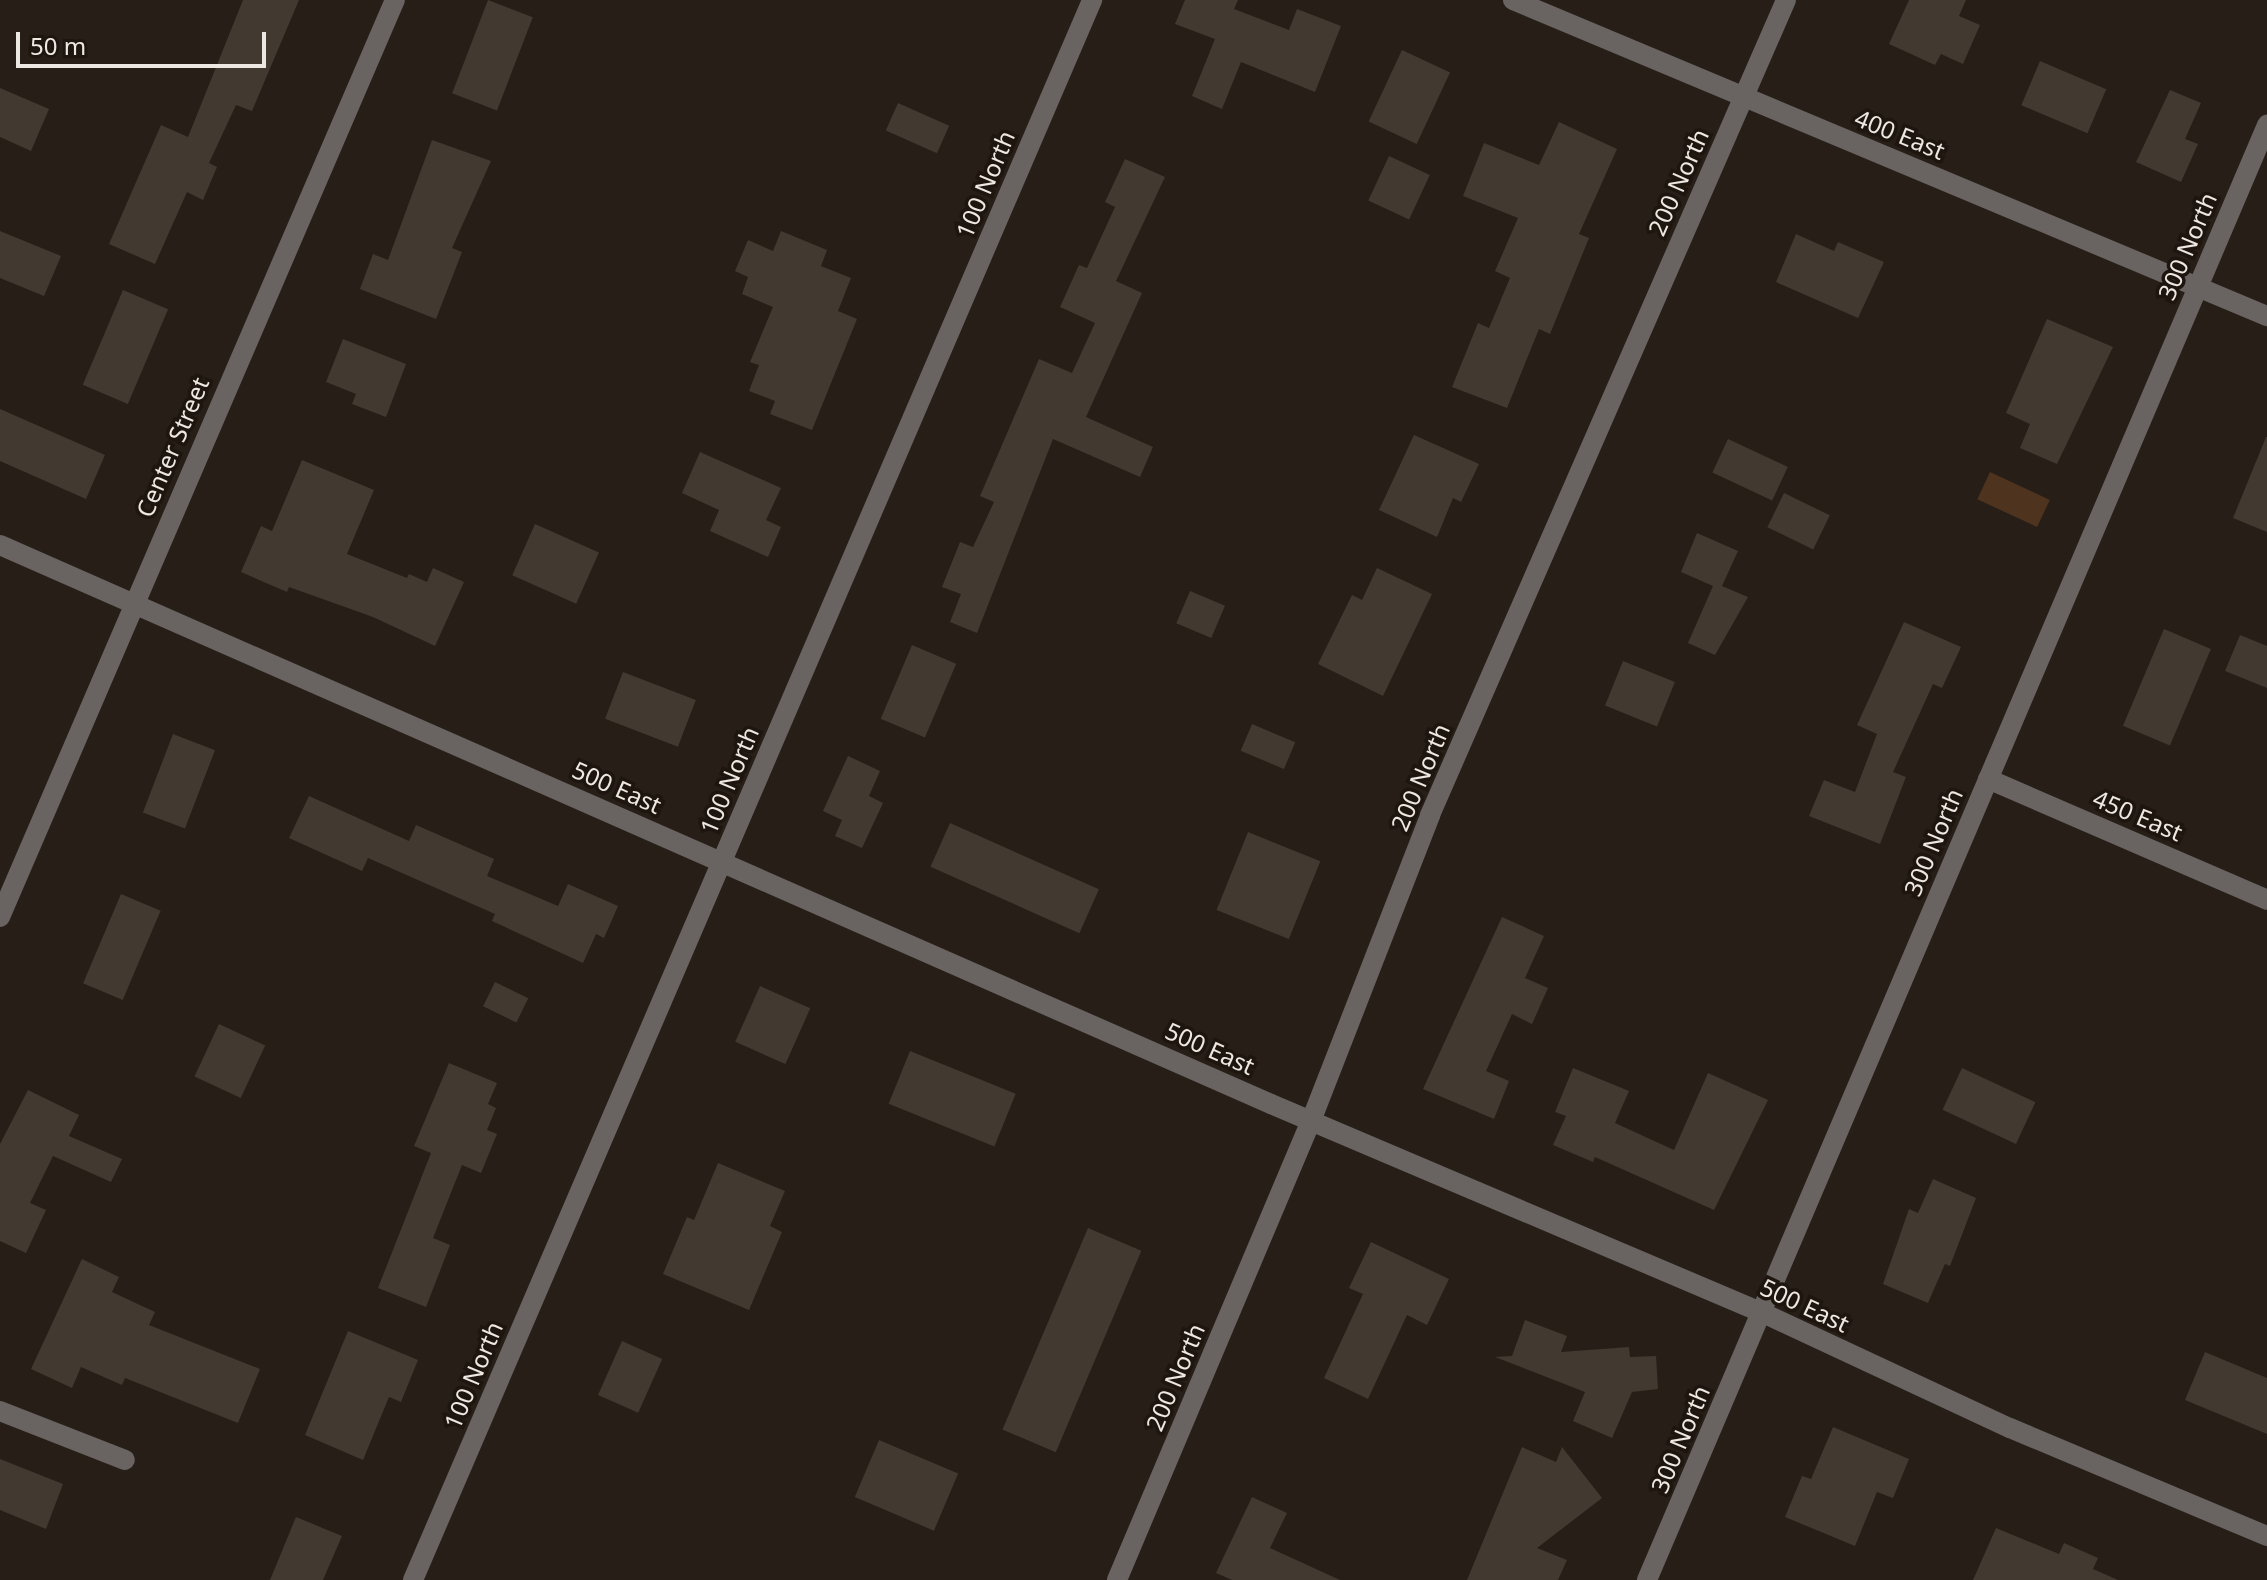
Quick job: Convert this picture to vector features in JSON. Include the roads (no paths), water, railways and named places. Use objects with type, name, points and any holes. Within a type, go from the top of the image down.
[{"type":"street","name":"Center Street","points":[[0,917],[395,0]]},
{"type":"street","name":"100 North","points":[[413,1580],[1092,0]]},
{"type":"street","name":"400 East","points":[[1513,0],[2267,316]]},
{"type":"street","name":"200 North","points":[[1117,1580],[1311,1121],[1430,815],[1786,0]]},
{"type":"street","name":"300 North","points":[[1647,1580],[2267,125]]},
{"type":"street","name":"500 East","points":[[0,545],[1311,1121],[1763,1313],[2010,1428],[2267,1536]]},
{"type":"street","name":"450 East","points":[[1988,779],[2267,900]]},
{"type":"street","points":[[0,1411],[125,1460]]}]
